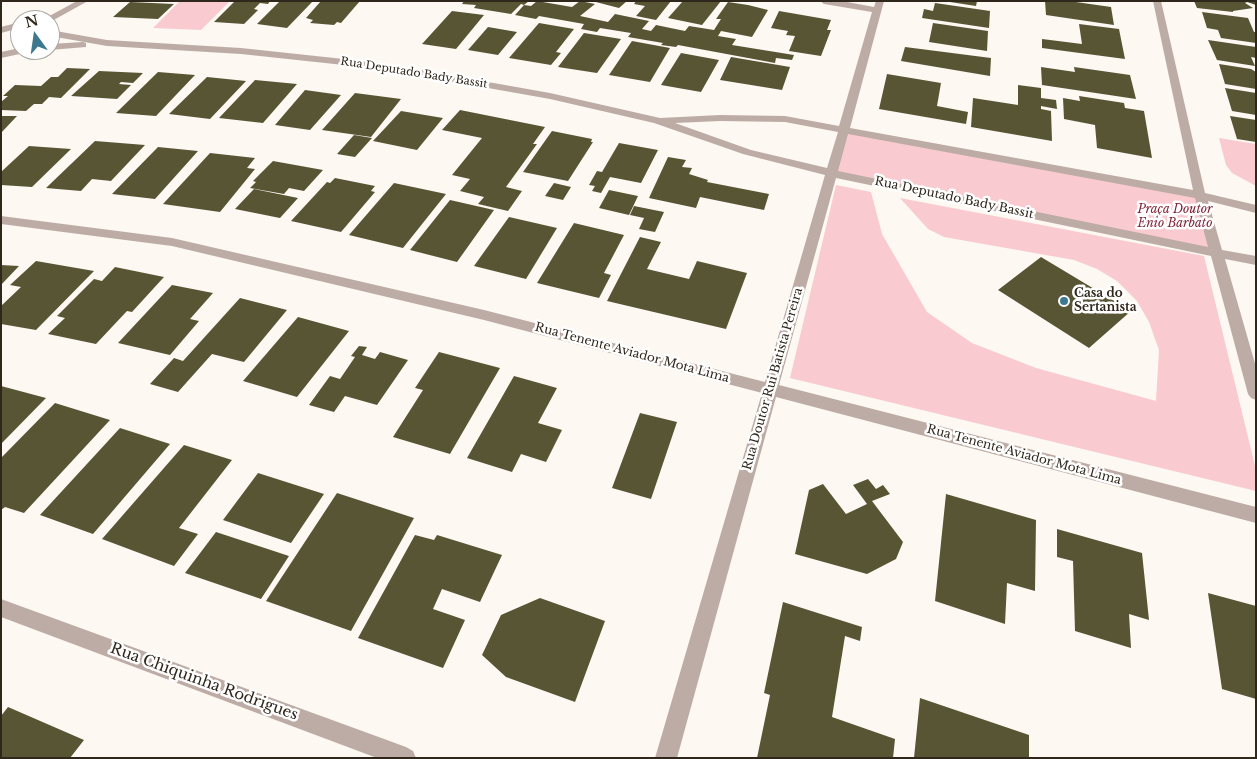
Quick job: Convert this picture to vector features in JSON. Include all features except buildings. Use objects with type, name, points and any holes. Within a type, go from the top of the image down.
[{"type":"street","points":[[60,13],[84,1]]},
{"type":"street","points":[[824,1],[879,6]]},
{"type":"street","points":[[1157,1],[1200,195],[1256,394]]},
{"type":"street","name":"Rua Doutor Rui Batista Pereira","points":[[666,758],[879,6]]},
{"type":"street","name":"Rua Deputado Bady Bassit","points":[[60,35],[107,43],[241,51],[381,66],[550,96],[657,120],[747,152],[831,173],[1256,261]]},
{"type":"street","name":"Rua Deputado Bady Bassit","points":[[60,46],[107,43]]},
{"type":"street","name":"Rua Deputado Bady Bassit","points":[[657,120],[785,119],[1200,195],[1256,209]]},
{"type":"street","name":"Rua Tenente Aviador Mota Lima","points":[[1,220],[172,242],[484,315],[1256,515]]},
{"type":"street","name":"Rua Chiquinha Rodrigues","points":[[1,608],[406,758]]},
{"type":"green space","points":[[180,1],[230,1],[201,30],[153,28]]},
{"type":"green space","name":"Praça Doutor Enio Barbato","points":[[843,129],[1200,195],[1217,252],[831,173]]},
{"type":"green space","points":[[1219,138],[1256,144],[1256,186],[1232,173],[1226,165]]},
{"type":"green space","points":[[836,185],[871,192],[882,234],[927,312],[972,343],[1036,368],[1156,401],[1159,350],[1149,322],[1137,301],[1117,281],[1097,269],[1074,260],[944,237],[928,229],[900,198],[1204,256],[1256,470],[1256,491],[790,378]]},
{"type":"place","name":"Casa do Sertanista","points":[[1064,301]]}]
